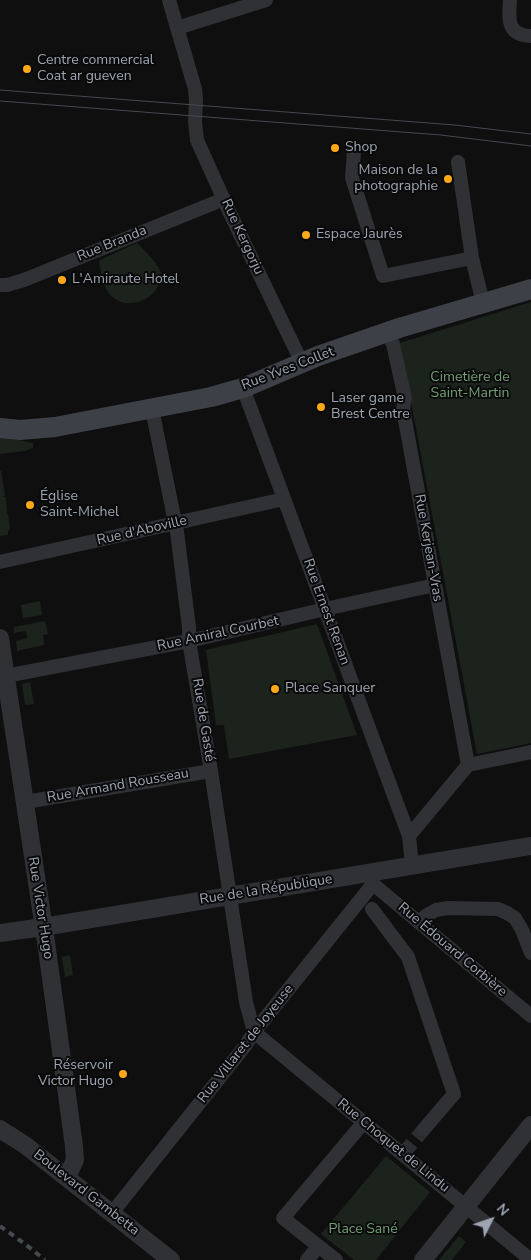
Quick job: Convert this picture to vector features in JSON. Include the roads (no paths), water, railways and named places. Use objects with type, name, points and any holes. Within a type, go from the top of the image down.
[{"type":"main road","name":"Rue Yves Collet","points":[[39,429],[152,409],[242,388],[302,363],[387,332],[531,289]]},
{"type":"main road","points":[[0,420],[39,429]]},
{"type":"main road","points":[[0,428],[39,429]]},
{"type":"street","name":"Rue Kergorju","points":[[169,0],[195,89],[197,140],[302,363]]},
{"type":"street","points":[[177,28],[266,0]]},
{"type":"street","points":[[510,0],[510,26],[523,36],[531,36]]},
{"type":"street","points":[[354,151],[352,178],[383,276],[472,258]]},
{"type":"street","points":[[458,162],[472,258],[483,303]]},
{"type":"street","name":"Rue Branda","points":[[0,285],[24,280],[224,199]]},
{"type":"street","name":"Rue Kerjean-Vras","points":[[387,332],[393,344],[405,398],[403,409],[468,765]]},
{"type":"street","name":"Rue Ernest Renan","points":[[242,388],[409,836]]},
{"type":"street","name":"Rue de Gasté","points":[[152,409],[175,524],[189,627],[189,641],[246,1002],[254,1032]]},
{"type":"street","name":"Rue d'Aboville","points":[[0,562],[284,499]]},
{"type":"street","name":"Rue Amiral Courbet","points":[[3,677],[189,641],[435,585]]},
{"type":"street","name":"Rue Victor Hugo","points":[[0,638],[3,677],[44,927],[74,1146],[75,1160],[67,1177]]},
{"type":"street","points":[[412,865],[409,836],[468,765],[531,752]]},
{"type":"street","name":"Rue Armand Rousseau","points":[[25,802],[211,771]]},
{"type":"street","name":"Rue de la République","points":[[0,933],[229,896],[372,878],[412,865],[531,846]]},
{"type":"street","name":"Rue Édouard Corbière","points":[[372,878],[418,922],[531,1016]]},
{"type":"street","name":"Rue Villaret de Joyeuse","points":[[112,1213],[244,1046],[372,878]]},
{"type":"street","points":[[418,922],[436,910],[448,908],[498,910],[515,918],[531,953]]},
{"type":"street","points":[[372,909],[408,957],[454,1094],[424,1129]]},
{"type":"street","name":"Rue Choquet de Lindu","points":[[254,1032],[531,1260]]},
{"type":"street","points":[[336,1260],[283,1218],[364,1122]]},
{"type":"street","points":[[423,1260],[531,1125]]},
{"type":"street","name":"Boulevard Gambetta","points":[[0,1129],[25,1145],[67,1177],[171,1260]]},
{"type":"street","points":[[307,1260],[318,1246]]},
{"type":"tunnel","points":[[403,1154],[424,1129]]},
{"type":"tram line","points":[[0,90],[455,125],[531,134]]},
{"type":"tram line","points":[[0,101],[441,135],[531,146]]},
{"type":"railway","points":[[0,1226],[45,1260]]},
{"type":"place","name":"Centre commercial Coat ar gueven","points":[[27,69]]},
{"type":"place","name":"Shop","points":[[335,148]]},
{"type":"place","name":"Maison de la photographie","points":[[448,179]]},
{"type":"place","name":"Espace Jaurès","points":[[306,235]]},
{"type":"place","name":"L'Amiraute Hotel","points":[[62,280]]},
{"type":"place","name":"Laser game Brest Centre","points":[[321,407]]},
{"type":"place","name":"Église Saint-Michel","points":[[30,505]]},
{"type":"place","name":"Place Sanquer","points":[[275,689]]},
{"type":"place","name":"Réservoir Victor Hugo","points":[[123,1074]]},
{"type":"park label","name":"Cimetière de Saint-Martin","points":[[470,386]]},
{"type":"park label","name":"Place Sané","points":[[363,1230]]}]
